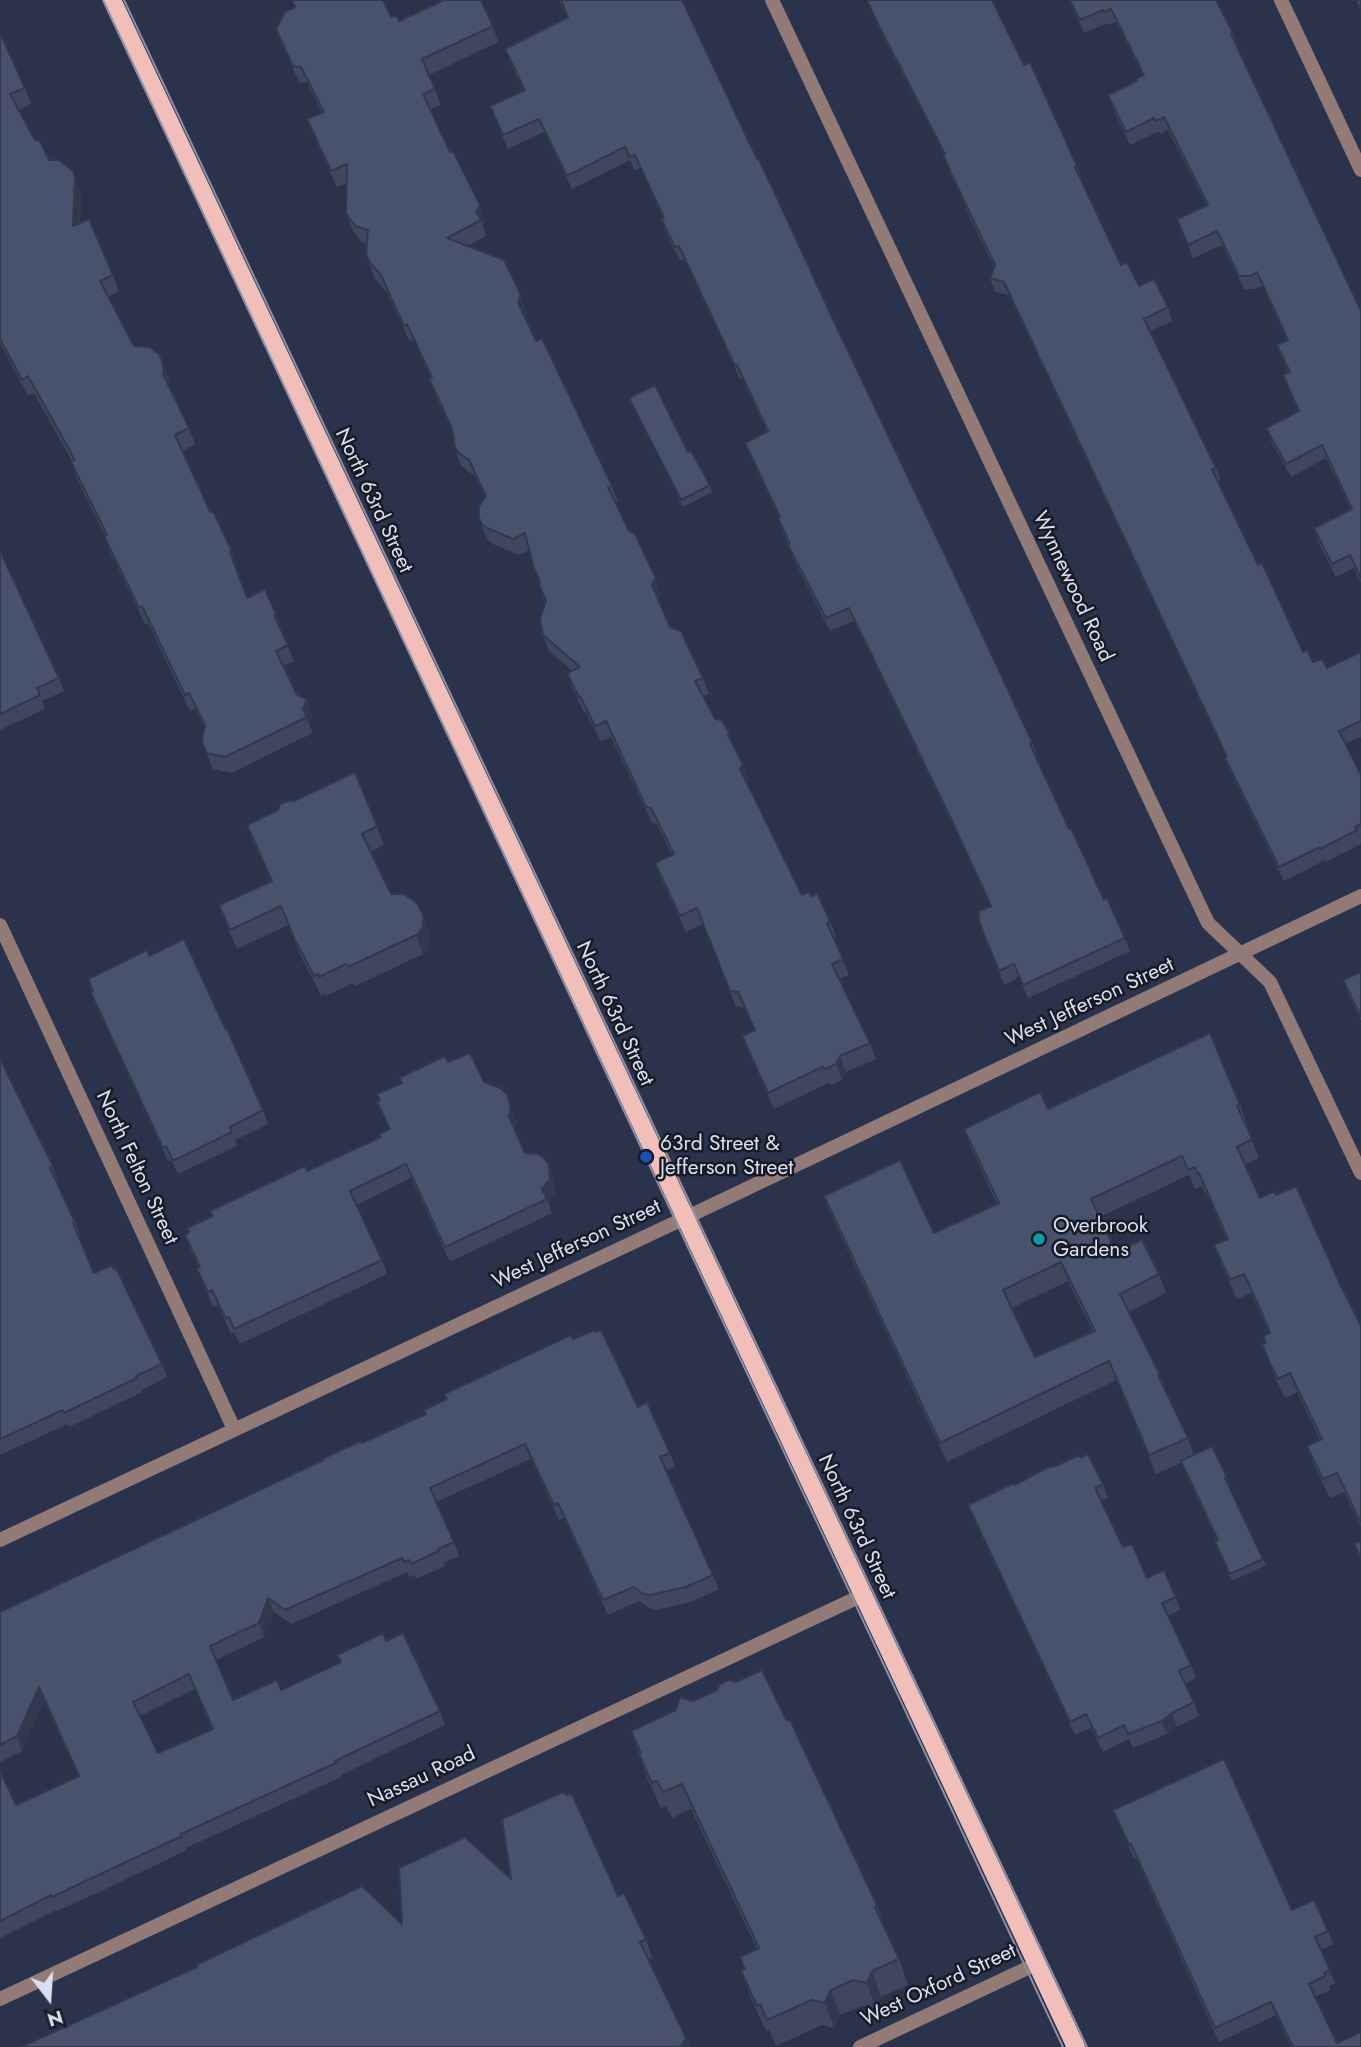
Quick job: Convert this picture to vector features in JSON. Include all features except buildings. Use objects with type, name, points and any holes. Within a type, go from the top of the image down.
[{"type":"main road","name":"North 63rd Street","points":[[112,0],[1076,2047]]},
{"type":"street","name":"Wynnewood Road","points":[[772,0],[1208,923],[1270,982],[1361,1173]]},
{"type":"street","points":[[1281,0],[1361,170]]},
{"type":"street","name":"West Jefferson Street","points":[[0,1540],[1361,896]]},
{"type":"street","name":"North Felton Street","points":[[0,925],[234,1429]]},
{"type":"street","name":"Nassau Road","points":[[0,1999],[863,1595]]},
{"type":"street","name":"West Oxford Street","points":[[860,2047],[1037,1964]]},
{"type":"tram line","points":[[103,0],[1063,2047]]},
{"type":"tram line","points":[[124,0],[1087,2047]]},
{"type":"place","name":"63rd Street & Jefferson Street","points":[[646,1157]]},
{"type":"place","name":"Overbrook Gardens","points":[[1039,1239]]}]
